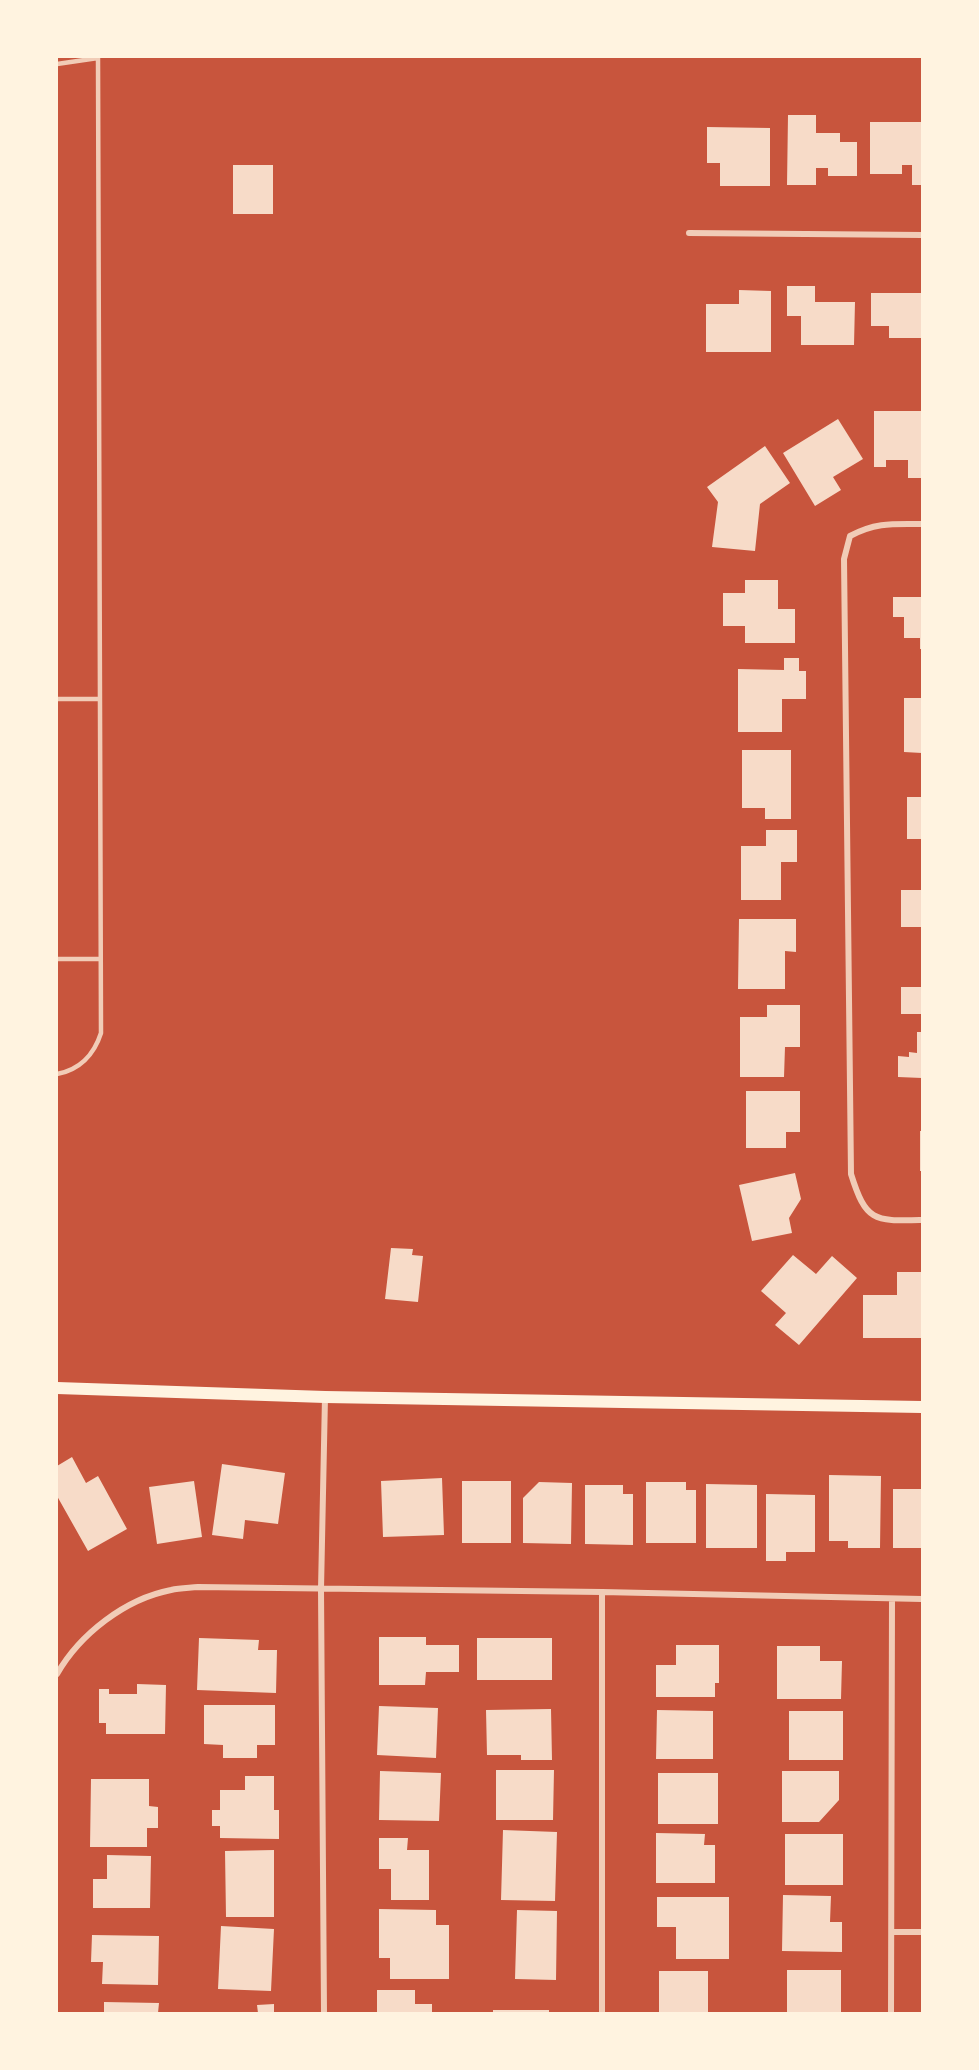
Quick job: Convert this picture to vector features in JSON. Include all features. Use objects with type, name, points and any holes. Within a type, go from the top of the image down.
[{"type":"main road","points":[[57,1388],[325,1397],[922,1407]]},
{"type":"street","points":[[689,232],[922,235]]},
{"type":"street","points":[[922,524],[883,524],[866,527],[850,536],[844,559],[851,1174],[860,1201],[866,1210],[879,1217],[893,1220],[922,1220]]},
{"type":"street","points":[[324,2013],[321,1589],[325,1397]]},
{"type":"street","points":[[57,1674],[65,1660],[88,1636],[114,1615],[140,1600],[170,1590],[198,1587],[922,1599]]},
{"type":"street","points":[[602,1592],[602,2013]]},
{"type":"street","points":[[891,2013],[892,1599]]},
{"type":"street","points":[[892,1932],[922,1932]]},
{"type":"lane","points":[[57,64],[98,57],[101,1033],[86,1060],[76,1068],[57,1074]]},
{"type":"lane","points":[[57,699],[100,699]]},
{"type":"lane","points":[[57,959],[100,959]]},
{"type":"building","points":[[788,115],[816,115],[816,133],[840,133],[840,142],[857,142],[857,176],[828,176],[828,168],[816,168],[816,185],[787,185]]},
{"type":"building","points":[[870,122],[922,122],[922,185],[912,185],[912,165],[902,165],[902,174],[870,174]]},
{"type":"building","points":[[707,127],[770,128],[770,186],[720,186],[720,163],[707,163]]},
{"type":"building","points":[[233,165],[273,165],[273,214],[233,214]]},
{"type":"building","points":[[787,286],[815,286],[815,302],[855,302],[854,345],[801,345],[801,316],[787,316]]},
{"type":"building","points":[[739,290],[771,291],[771,352],[706,352],[706,304],[739,304]]},
{"type":"building","points":[[871,293],[922,293],[922,338],[889,338],[889,326],[871,326]]},
{"type":"building","points":[[874,411],[922,411],[922,478],[908,478],[908,460],[886,460],[886,467],[874,467]]},
{"type":"building","points":[[838,419],[863,459],[833,477],[841,490],[815,506],[783,453]]},
{"type":"building","points":[[765,446],[790,483],[760,504],[755,551],[712,547],[718,502],[707,487]]},
{"type":"building","points":[[745,580],[778,580],[778,609],[795,609],[795,643],[745,643],[745,626],[723,626],[723,593],[745,593]]},
{"type":"building","points":[[893,597],[922,597],[922,649],[920,649],[920,638],[904,638],[904,617],[893,617]]},
{"type":"building","points":[[784,658],[799,658],[799,671],[806,671],[806,699],[782,699],[782,732],[738,732],[738,669],[784,670]]},
{"type":"building","points":[[904,698],[922,698],[922,753],[904,752]]},
{"type":"building","points":[[742,750],[791,750],[791,819],[765,819],[765,808],[742,808]]},
{"type":"building","points":[[907,797],[922,797],[922,839],[907,839]]},
{"type":"building","points":[[766,830],[797,830],[797,862],[781,862],[781,900],[741,900],[741,846],[766,846]]},
{"type":"building","points":[[901,890],[922,890],[922,927],[901,927]]},
{"type":"building","points":[[739,919],[796,919],[796,952],[785,951],[785,989],[738,989]]},
{"type":"building","points":[[901,987],[922,987],[922,1014],[901,1014]]},
{"type":"building","points":[[767,1005],[800,1005],[800,1047],[785,1047],[784,1077],[740,1077],[740,1017],[767,1017]]},
{"type":"building","points":[[917,1032],[922,1032],[922,1078],[898,1077],[898,1056],[909,1057],[909,1052],[917,1053]]},
{"type":"building","points":[[746,1091],[800,1091],[800,1132],[786,1132],[786,1148],[746,1148]]},
{"type":"building","points":[[920,1131],[922,1131],[922,1171],[920,1171]]},
{"type":"building","points":[[795,1173],[801,1199],[789,1218],[792,1233],[752,1241],[739,1185]]},
{"type":"building","points":[[391,1248],[413,1249],[412,1255],[423,1256],[418,1302],[385,1299]]},
{"type":"building","points":[[793,1255],[816,1274],[832,1256],[857,1278],[799,1345],[775,1325],[786,1313],[761,1291]]},
{"type":"building","points":[[897,1272],[922,1272],[922,1338],[863,1338],[863,1295],[897,1295]]},
{"type":"building","points":[[72,1457],[86,1483],[98,1476],[127,1529],[88,1551],[57,1496],[57,1466]]},
{"type":"building","points":[[222,1464],[285,1473],[278,1524],[245,1520],[243,1539],[212,1535]]},
{"type":"building","points":[[829,1475],[881,1476],[880,1548],[848,1548],[848,1541],[829,1541]]},
{"type":"building","points":[[442,1478],[444,1535],[383,1537],[381,1481]]},
{"type":"building","points":[[194,1481],[202,1537],[157,1544],[149,1487]]},
{"type":"building","points":[[462,1481],[511,1481],[511,1543],[462,1543]]},
{"type":"building","points":[[539,1482],[572,1483],[571,1544],[523,1543],[523,1498]]},
{"type":"building","points":[[646,1482],[686,1482],[686,1490],[696,1490],[696,1543],[646,1543]]},
{"type":"building","points":[[706,1484],[757,1485],[757,1548],[706,1548]]},
{"type":"building","points":[[585,1485],[623,1485],[623,1494],[633,1494],[633,1545],[585,1544]]},
{"type":"building","points":[[893,1489],[922,1489],[922,1548],[893,1548]]},
{"type":"building","points":[[766,1494],[815,1495],[815,1552],[786,1552],[786,1561],[766,1561]]},
{"type":"building","points":[[379,1637],[426,1637],[426,1645],[459,1645],[459,1672],[426,1672],[425,1685],[379,1685]]},
{"type":"building","points":[[199,1638],[259,1640],[258,1650],[277,1650],[276,1693],[197,1690]]},
{"type":"building","points":[[477,1638],[552,1638],[552,1680],[477,1680]]},
{"type":"building","points":[[676,1645],[719,1645],[719,1683],[715,1683],[715,1697],[656,1697],[656,1665],[676,1665]]},
{"type":"building","points":[[777,1646],[820,1646],[820,1661],[842,1661],[841,1699],[777,1699]]},
{"type":"building","points":[[137,1684],[166,1685],[165,1734],[106,1734],[106,1723],[99,1723],[99,1689],[109,1689],[109,1694],[137,1694]]},
{"type":"building","points":[[204,1705],[275,1705],[275,1745],[257,1745],[257,1758],[223,1758],[223,1745],[204,1744]]},
{"type":"building","points":[[379,1706],[438,1708],[436,1758],[377,1755]]},
{"type":"building","points":[[551,1709],[552,1760],[521,1760],[521,1755],[487,1755],[486,1710]]},
{"type":"building","points":[[657,1710],[713,1711],[713,1759],[656,1759]]},
{"type":"building","points":[[789,1711],[843,1711],[843,1760],[789,1760]]},
{"type":"building","points":[[496,1770],[554,1770],[553,1820],[496,1820]]},
{"type":"building","points":[[380,1771],[441,1773],[439,1821],[379,1820]]},
{"type":"building","points":[[782,1771],[839,1771],[839,1800],[819,1822],[782,1822]]},
{"type":"building","points":[[658,1773],[718,1773],[718,1824],[658,1824]]},
{"type":"building","points":[[245,1776],[274,1776],[274,1810],[279,1810],[279,1839],[220,1838],[220,1826],[212,1826],[212,1810],[220,1810],[220,1790],[245,1790]]},
{"type":"building","points":[[91,1779],[149,1779],[149,1806],[158,1807],[158,1828],[147,1828],[147,1847],[90,1847]]},
{"type":"building","points":[[503,1830],[557,1832],[555,1901],[501,1900]]},
{"type":"building","points":[[656,1833],[705,1834],[704,1845],[715,1845],[715,1883],[656,1883]]},
{"type":"building","points":[[785,1834],[843,1834],[843,1885],[785,1885]]},
{"type":"building","points":[[379,1838],[408,1838],[407,1850],[429,1850],[429,1900],[391,1900],[391,1869],[379,1869]]},
{"type":"building","points":[[274,1850],[274,1917],[226,1917],[225,1851]]},
{"type":"building","points":[[107,1855],[151,1856],[150,1908],[93,1908],[93,1879],[107,1879]]},
{"type":"building","points":[[783,1895],[831,1896],[830,1922],[842,1922],[842,1952],[782,1951]]},
{"type":"building","points":[[657,1897],[729,1897],[729,1959],[676,1959],[676,1927],[657,1927]]},
{"type":"building","points":[[379,1909],[436,1910],[436,1925],[449,1925],[449,1979],[390,1979],[390,1958],[379,1958]]},
{"type":"building","points":[[517,1910],[557,1911],[556,1980],[515,1979]]},
{"type":"building","points":[[221,1926],[274,1929],[271,1991],[218,1989]]},
{"type":"building","points":[[92,1935],[159,1936],[158,1985],[102,1984],[103,1962],[91,1962]]},
{"type":"building","points":[[787,1970],[841,1970],[841,2013],[787,2013]]},
{"type":"building","points":[[659,1971],[708,1971],[708,2013],[659,2013]]},
{"type":"building","points":[[377,1990],[415,1990],[415,2004],[432,2004],[432,2013],[377,2013]]},
{"type":"building","points":[[104,2002],[159,2003],[158,2013],[104,2013]]},
{"type":"building","points":[[274,2004],[274,2013],[258,2013],[257,2005]]},
{"type":"building","points":[[493,2010],[549,2010],[549,2013],[493,2013]]}]
